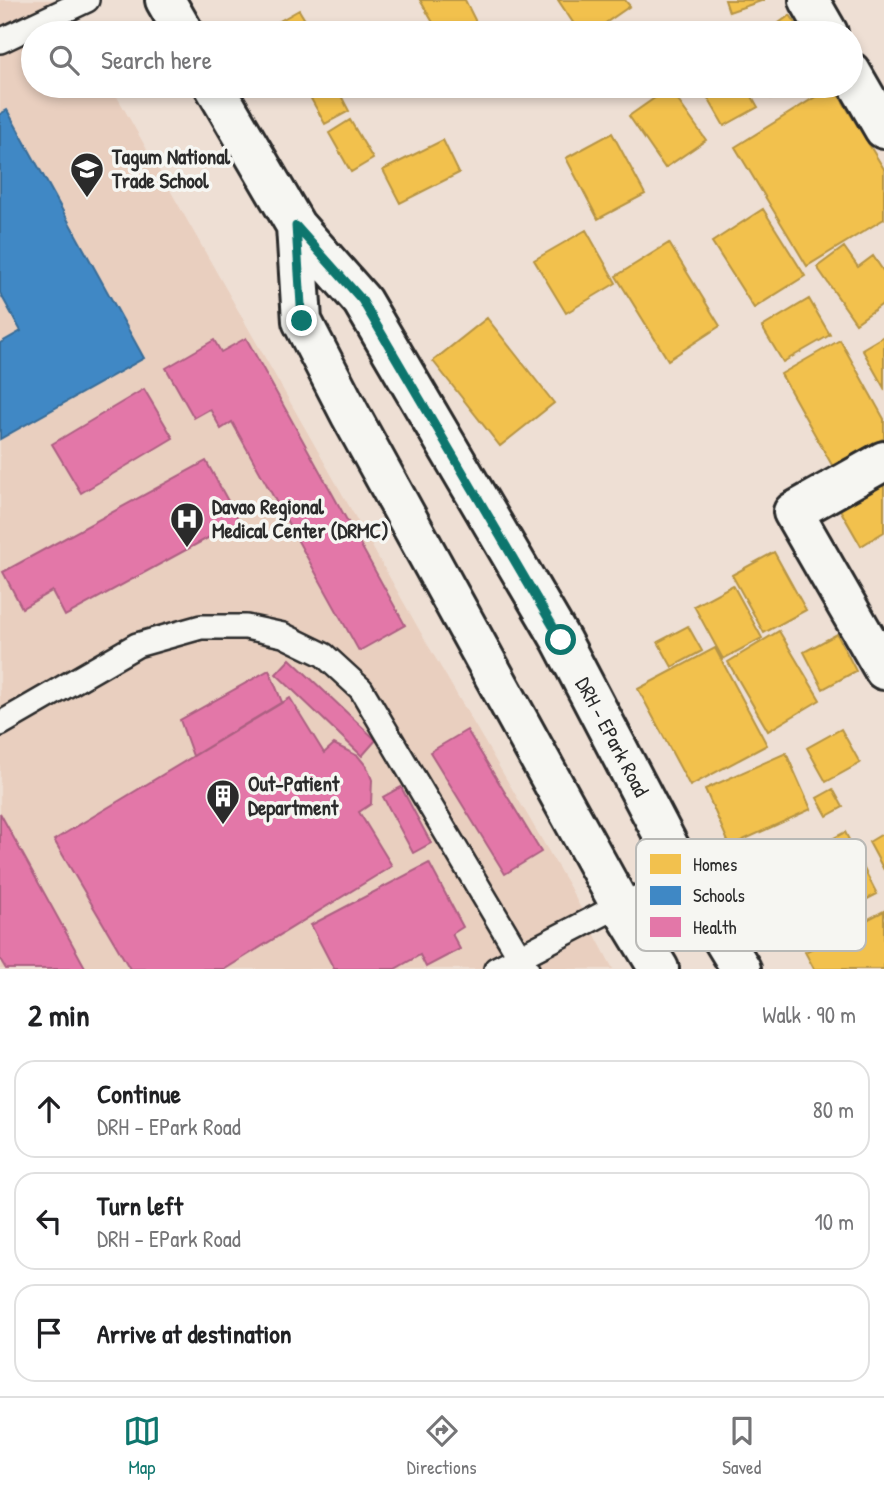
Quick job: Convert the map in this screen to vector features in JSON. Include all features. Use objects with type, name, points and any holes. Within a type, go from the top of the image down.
[{"type":"main road","points":[[165,0],[177,21]]},
{"type":"main road","points":[[809,0],[821,21]]},
{"type":"main road","points":[[863,93],[884,129]]},
{"type":"main road","name":"DRH - EPark Road","points":[[221,98],[296,226],[362,300],[561,640],[665,839]]},
{"type":"main road","name":"DRH - EPark Road","points":[[296,226],[302,321],[350,414],[636,931]]},
{"type":"main road","points":[[884,461],[793,512],[884,670]]},
{"type":"main road","name":"DRH - EPark Road","points":[[648,951],[659,969]]},
{"type":"main road","name":"DRH - EPark Road","points":[[730,951],[741,969]]},
{"type":"lane","points":[[42,21],[87,0]]},
{"type":"lane","points":[[0,41],[21,31]]},
{"type":"lane","points":[[0,724],[137,645],[201,627],[246,627],[282,635],[324,655],[361,689],[524,963]]},
{"type":"lane","points":[[496,969],[524,963],[636,898]]},
{"type":"shaded area","name":"Davao Regional Medical Center (DRMC)","points":[[0,0],[62,0],[74,21],[21,21],[21,98],[118,98],[429,647],[569,886],[613,969],[0,969]]},
{"type":"building: Homes","points":[[420,0],[465,0],[476,21],[432,21]]},
{"type":"building: Homes","points":[[558,0],[625,0],[630,6],[608,21],[572,21]]},
{"type":"building: Homes","points":[[725,0],[764,0],[729,12]]},
{"type":"building: Homes","points":[[299,10],[306,21],[280,21]]},
{"type":"building: Homes","points":[[790,15],[794,21],[782,21]]},
{"type":"building: Homes","points":[[311,98],[342,98],[349,111],[325,124]]},
{"type":"building: Homes","points":[[655,98],[676,98],[706,140],[665,168],[629,116]]},
{"type":"building: Homes","points":[[708,98],[753,98],[758,107],[724,126]]},
{"type":"building: Homes","points":[[814,98],[840,98],[884,169],[884,219],[807,266],[735,147]]},
{"type":"building: Homes","points":[[350,120],[373,159],[351,172],[329,133]]},
{"type":"building: Homes","points":[[612,133],[645,194],[598,219],[566,158]]},
{"type":"building: Homes","points":[[443,140],[459,173],[400,203],[383,170]]},
{"type":"building: Homes","points":[[763,209],[805,276],[754,308],[712,242]]},
{"type":"building: Homes","points":[[586,230],[616,283],[566,313],[534,260]]},
{"type":"building: Homes","points":[[669,243],[720,326],[668,360],[616,276]]},
{"type":"building: Homes","points":[[844,247],[858,267],[873,256],[884,272],[884,303],[856,323],[817,267]]},
{"type":"building: Homes","points":[[809,299],[830,335],[783,362],[762,327]]},
{"type":"building: Homes","points":[[487,318],[554,403],[500,446],[433,361]]},
{"type":"building: Homes","points":[[884,336],[884,388],[862,349]]},
{"type":"building: Homes","points":[[840,340],[884,419],[884,438],[833,467],[781,374]]},
{"type":"building: Homes","points":[[884,479],[884,532],[861,546],[838,506]]},
{"type":"building: Homes","points":[[774,552],[806,610],[764,633],[732,575]]},
{"type":"building: Homes","points":[[733,585],[762,638],[723,659],[694,606]]},
{"type":"building: Homes","points":[[688,626],[702,651],[672,667],[658,642]]},
{"type":"building: Homes","points":[[779,631],[820,700],[768,731],[728,662]]},
{"type":"building: Homes","points":[[837,634],[856,671],[823,689],[804,652]]},
{"type":"building: Homes","points":[[715,648],[767,745],[690,786],[638,689]]},
{"type":"building: Homes","points":[[841,729],[860,763],[826,782],[807,748]]},
{"type":"building: Homes","points":[[786,753],[811,809],[745,839],[727,839],[705,789]]},
{"type":"building: Homes","points":[[833,789],[843,807],[827,816],[817,798]]},
{"type":"building: Homes","points":[[845,832],[849,839],[832,839]]},
{"type":"building: Homes","points":[[884,833],[884,870],[869,842]]},
{"type":"building: Homes","points":[[866,873],[877,894],[866,900]]},
{"type":"building: Homes","points":[[884,911],[884,969],[814,969],[805,952],[807,951],[866,951],[866,920]]},
{"type":"building: Schools","points":[[7,110],[144,358],[0,439],[0,343],[21,331],[0,293],[0,114]]},
{"type":"building: Health","points":[[246,338],[405,625],[359,651],[232,422],[221,429],[210,409],[194,418],[166,368],[214,340],[221,352]]},
{"type":"building: Health","points":[[144,389],[173,438],[81,493],[52,444]]},
{"type":"building: Health","points":[[206,461],[239,521],[65,616],[52,591],[22,608],[3,572]]},
{"type":"building: Health","points":[[290,659],[376,740],[362,756],[276,674]]},
{"type":"building: Health","points":[[269,670],[282,702],[193,756],[180,720]]},
{"type":"building: Health","name":"Out-Patient Department","points":[[290,698],[324,753],[334,744],[358,756],[367,767],[372,780],[371,804],[359,812],[392,866],[225,969],[130,969],[54,840]]},
{"type":"building: Health","points":[[467,730],[541,852],[505,874],[430,752]]},
{"type":"building: Health","points":[[401,787],[431,843],[413,853],[383,797]]},
{"type":"building: Health","points":[[0,813],[86,969],[6,969],[0,959]]},
{"type":"building: Health","points":[[429,863],[463,927],[452,934],[460,949],[426,967],[420,955],[395,969],[334,969],[311,925]]},
{"type":"place","name":"Tagum National Trade School","points":[[87,199]]},
{"type":"place","name":"Davao Regional Medical Center (DRMC)","points":[[187,549]]},
{"type":"place","name":"Out-Patient Department","points":[[223,826]]},
{"type":"route","points":[[302,321],[296,226],[362,300],[561,640]]}]
